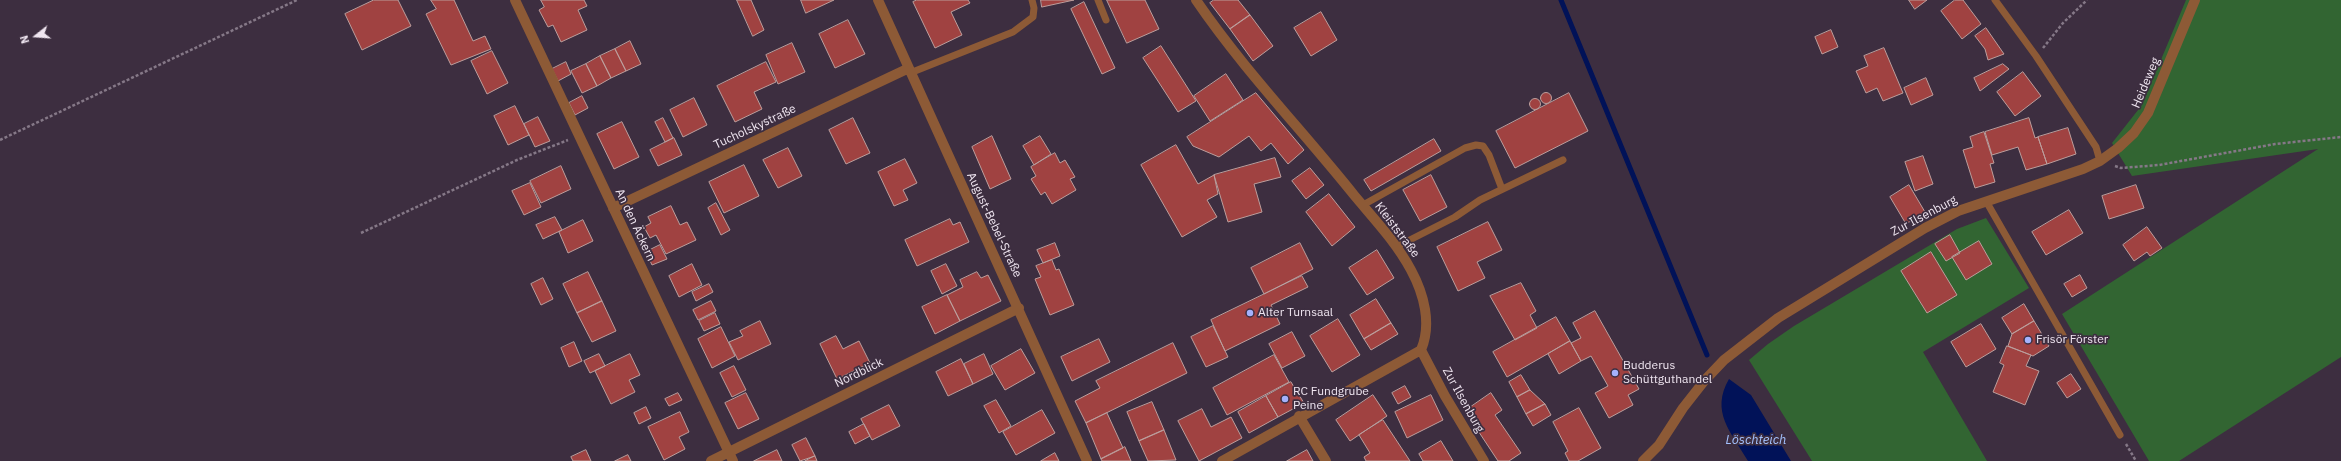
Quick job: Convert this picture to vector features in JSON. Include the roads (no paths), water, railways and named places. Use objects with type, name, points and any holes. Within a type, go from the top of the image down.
[{"type":"street","name":"An den Äckern","points":[[515,0],[730,457]]},
{"type":"street","name":"August-Bebel-Straße","points":[[878,0],[909,71],[1019,308],[1087,461]]},
{"type":"street","name":"Kleiststraße","points":[[1196,0],[1220,35],[1363,205],[1396,247],[1411,270],[1421,293],[1427,319],[1427,337],[1421,350]]},
{"type":"street","name":"Heideweg","points":[[2100,160],[2134,133],[2148,113],[2194,0]]},
{"type":"street","name":"Tucholskystraße","points":[[613,208],[909,71]]},
{"type":"street","name":"Zur Ilsenburg","points":[[1649,460],[1683,408],[1705,380],[1747,341],[1778,318],[1925,228],[1958,212],[2083,169],[2100,160]]},
{"type":"street","name":"Nordblick","points":[[711,461],[730,457],[1019,308]]},
{"type":"street","name":"Zur Ilsenburg","points":[[1421,350],[1445,396],[1484,461]]},
{"type":"street","points":[[1222,461],[1299,416],[1421,350]]},
{"type":"street","points":[[1299,416],[1326,461]]},
{"type":"lane","points":[[909,71],[1013,32],[1033,17],[1034,8],[1032,0]]},
{"type":"lane","points":[[1098,0],[1106,20]]},
{"type":"lane","points":[[1995,0],[2036,56],[2096,147],[2100,160]]},
{"type":"lane","points":[[1363,205],[1465,148],[1476,145],[1483,146],[1489,155],[1502,189]]},
{"type":"lane","points":[[1396,247],[1455,217],[1480,200],[1563,160]]},
{"type":"lane","points":[[1986,202],[2120,435]]},
{"type":"water","name":"Löschteich","points":[[1729,379],[1751,395],[1791,461],[1748,461],[1725,422],[1722,412],[1724,391]]},
{"type":"waterway","points":[[1561,0],[1707,355]]},
{"type":"place","name":"Alter Turnsaal","points":[[1250,313]]},
{"type":"place","name":"Frisör Förster","points":[[2028,340]]},
{"type":"place","name":"Budderus Schüttguthandel","points":[[1615,373]]},
{"type":"place","name":"RC Fundgrube Peine","points":[[1285,399]]}]
